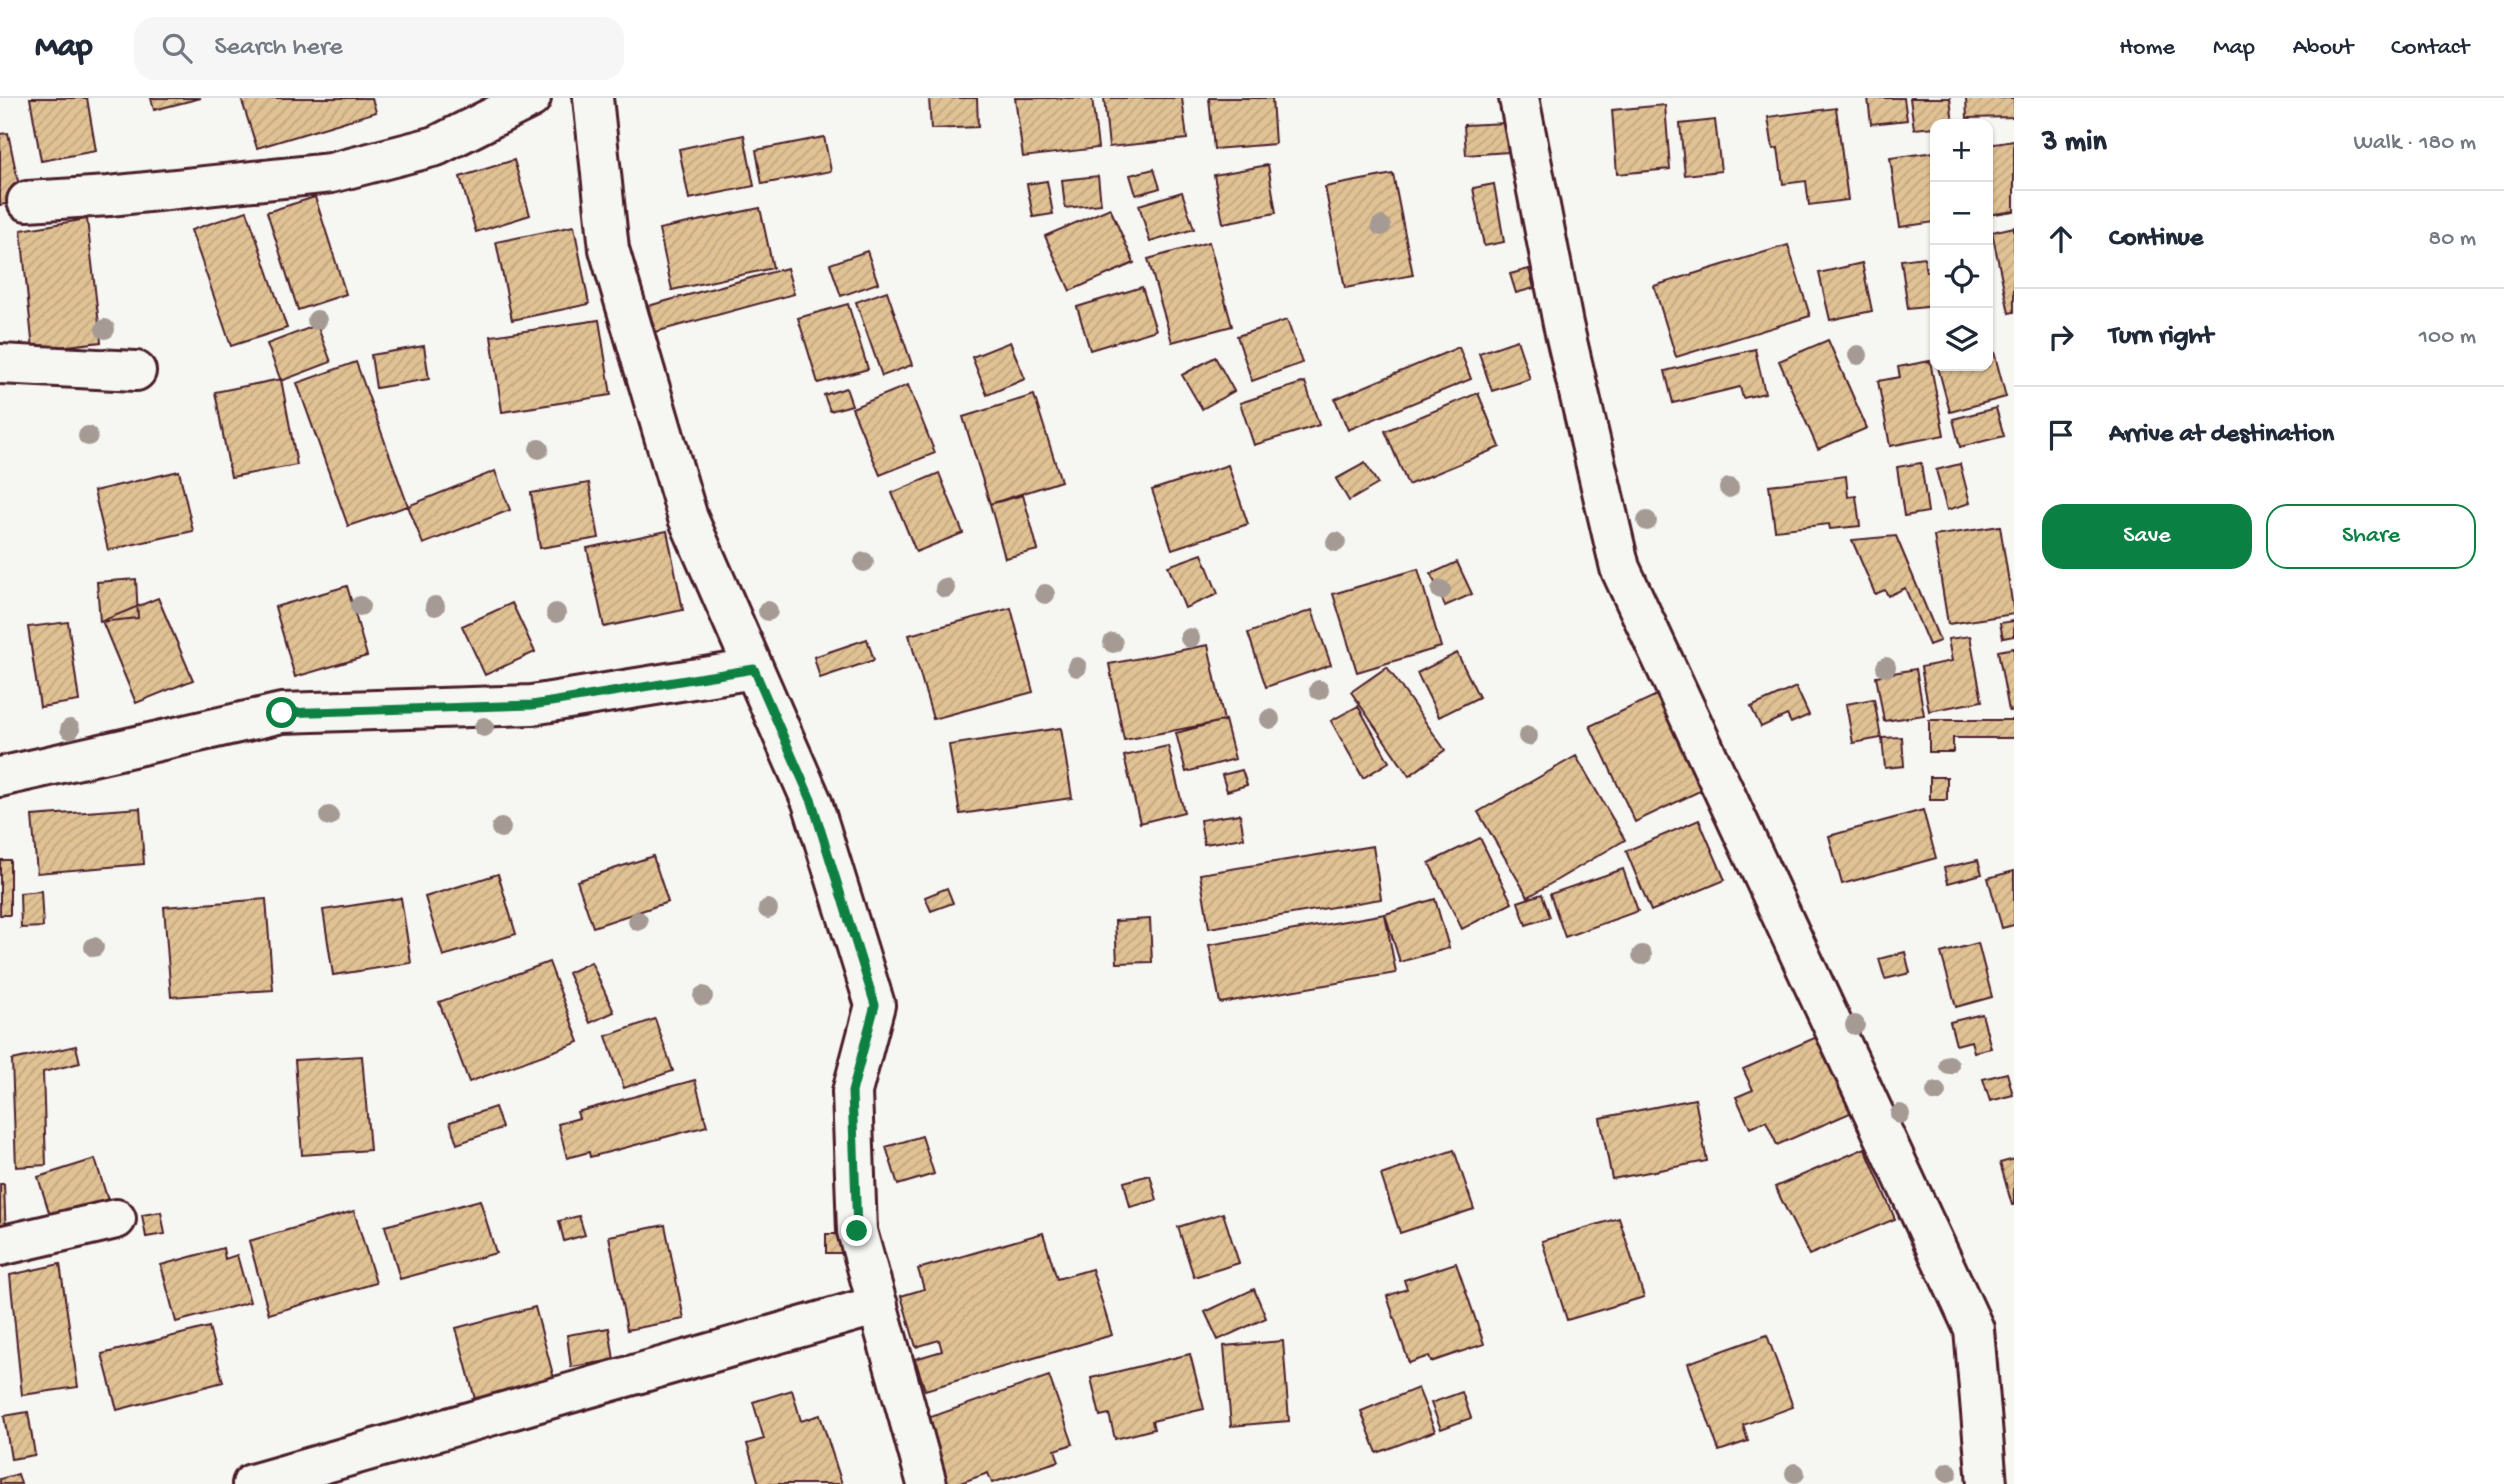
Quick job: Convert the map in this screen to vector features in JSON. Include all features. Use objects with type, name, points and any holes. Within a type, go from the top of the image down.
[{"type":"street","points":[[27,201],[109,196],[331,173],[436,146],[531,98]]},
{"type":"street","points":[[593,98],[609,249],[688,518],[812,802],[875,1005],[852,1092],[857,1231],[927,1484]]},
{"type":"street","points":[[1520,98],[1563,324],[1620,568],[1974,1329],[1987,1484]]},
{"type":"street","points":[[0,364],[136,370]]},
{"type":"street","points":[[0,777],[282,713],[532,705],[754,669]]},
{"type":"street","points":[[0,1246],[116,1219]]},
{"type":"street","points":[[252,1484],[878,1305]]},
{"type":"building","points":[[30,98],[87,98],[96,151],[41,161]]},
{"type":"building","points":[[151,98],[201,98],[154,110]]},
{"type":"building","points":[[241,98],[372,98],[376,112],[257,148]]},
{"type":"building","points":[[929,98],[977,98],[978,127],[931,129]]},
{"type":"building","points":[[1015,98],[1092,98],[1098,148],[1023,157]]},
{"type":"building","points":[[1104,98],[1182,98],[1187,139],[1109,147]]},
{"type":"building","points":[[1209,98],[1272,98],[1275,144],[1214,149]]},
{"type":"building","points":[[1868,98],[1904,98],[1907,120],[1871,124]]},
{"type":"building","points":[[1910,98],[1950,98],[1952,119],[1930,119],[1930,127],[1914,129]]},
{"type":"building","points":[[1966,98],[2014,98],[2014,117],[1967,118]]},
{"type":"building","points":[[1665,105],[1670,169],[1617,174],[1612,110]]},
{"type":"building","points":[[1836,108],[1848,200],[1809,205],[1806,181],[1783,184],[1778,148],[1773,149],[1768,117]]},
{"type":"building","points":[[1715,120],[1721,171],[1685,175],[1680,124]]},
{"type":"building","points":[[1506,123],[1508,152],[1466,155],[1464,125]]},
{"type":"building","points":[[8,133],[22,201],[0,205],[0,134]]},
{"type":"building","points":[[744,135],[754,186],[689,199],[679,149]]},
{"type":"building","points":[[824,137],[831,171],[762,184],[756,150]]},
{"type":"building","points":[[2014,141],[2014,211],[1993,214],[1993,182],[1993,144]]},
{"type":"building","points":[[1930,153],[1930,223],[1900,227],[1890,158]]},
{"type":"building","points":[[514,160],[530,215],[476,232],[460,177]]},
{"type":"building","points":[[1268,165],[1276,213],[1223,223],[1214,175]]},
{"type":"building","points":[[1154,169],[1160,188],[1136,195],[1130,175]]},
{"type":"building","points":[[1393,174],[1413,275],[1345,288],[1325,187]]},
{"type":"building","points":[[1098,176],[1101,204],[1065,208],[1062,180]]},
{"type":"building","points":[[1047,181],[1053,214],[1033,217],[1027,184]]},
{"type":"building","points":[[1494,184],[1504,242],[1484,246],[1473,188]]},
{"type":"building","points":[[1182,192],[1194,229],[1150,242],[1139,205]]},
{"type":"building","points":[[315,197],[346,294],[298,310],[267,212]]},
{"type":"building","points":[[760,208],[773,268],[672,290],[659,229]]},
{"type":"building","points":[[1110,208],[1134,263],[1070,291],[1045,236]]},
{"type":"building","points":[[247,211],[287,328],[231,346],[191,230]]},
{"type":"building","points":[[87,219],[101,342],[33,350],[21,230]]},
{"type":"building","points":[[574,226],[589,304],[512,320],[496,242]]},
{"type":"building","points":[[2014,227],[2014,312],[2009,313],[1993,232]]},
{"type":"building","points":[[1209,242],[1232,326],[1172,342],[1148,259]]},
{"type":"building","points":[[1788,245],[1810,316],[1676,357],[1654,286]]},
{"type":"building","points":[[867,251],[878,283],[841,296],[830,264]]},
{"type":"building","points":[[1924,257],[1926,272],[1930,272],[1930,307],[1908,309],[1901,260]]},
{"type":"building","points":[[1862,263],[1872,311],[1830,320],[1819,273]]},
{"type":"building","points":[[787,268],[794,294],[655,332],[648,306]]},
{"type":"building","points":[[1529,269],[1534,288],[1516,293],[1510,274]]},
{"type":"building","points":[[1142,287],[1156,330],[1090,350],[1077,307]]},
{"type":"building","points":[[887,291],[912,365],[882,376],[856,302]]},
{"type":"building","points":[[848,304],[868,369],[818,383],[798,318]]},
{"type":"building","points":[[599,320],[611,395],[502,412],[491,336]]},
{"type":"building","points":[[1287,320],[1302,363],[1252,381],[1237,336]]},
{"type":"building","points":[[317,325],[331,362],[281,381],[267,344]]},
{"type":"building","points":[[1517,340],[1530,379],[1492,391],[1479,353]]},
{"type":"building","points":[[1828,340],[1867,428],[1818,449],[1779,361]]},
{"type":"building","points":[[1010,342],[1025,379],[987,395],[972,357]]},
{"type":"building","points":[[424,346],[429,379],[376,388],[371,355]]},
{"type":"building","points":[[1459,347],[1471,379],[1348,430],[1335,399]]},
{"type":"building","points":[[1755,349],[1765,393],[1743,398],[1740,387],[1673,403],[1665,371]]},
{"type":"building","points":[[1993,352],[2006,397],[1950,412],[1939,371],[1993,371]]},
{"type":"building","points":[[1215,357],[1234,391],[1202,409],[1182,375]]},
{"type":"building","points":[[1930,361],[1944,435],[1890,446],[1878,381],[1900,377],[1898,367]]},
{"type":"building","points":[[356,362],[408,506],[348,526],[297,383]]},
{"type":"building","points":[[281,379],[297,465],[231,477],[215,392]]},
{"type":"building","points":[[1305,382],[1319,425],[1254,445],[1240,403]]},
{"type":"building","points":[[908,385],[935,453],[880,475],[852,408]]},
{"type":"building","points":[[846,388],[852,405],[830,411],[824,395]]},
{"type":"building","points":[[1478,393],[1500,447],[1408,485],[1385,431]]},
{"type":"building","points":[[1034,395],[1061,481],[990,504],[963,417]]},
{"type":"building","points":[[1996,408],[2004,436],[1960,447],[1953,419]]},
{"type":"building","points":[[1365,463],[1378,484],[1349,501],[1336,479]]},
{"type":"building","points":[[1921,463],[1928,512],[1904,516],[1897,467]]},
{"type":"building","points":[[1960,464],[1970,503],[1947,510],[1936,470]]},
{"type":"building","points":[[1228,465],[1248,524],[1172,549],[1152,490]]},
{"type":"building","points":[[179,471],[193,531],[108,550],[94,491]]},
{"type":"building","points":[[495,471],[510,510],[423,544],[408,506]]},
{"type":"building","points":[[939,473],[963,533],[916,552],[892,493]]},
{"type":"building","points":[[1846,476],[1848,497],[1856,496],[1860,526],[1830,529],[1829,524],[1775,530],[1769,485]]},
{"type":"building","points":[[589,483],[599,538],[540,548],[531,493]]},
{"type":"building","points":[[1023,495],[1038,550],[1005,558],[990,504]]},
{"type":"building","points":[[2000,526],[2014,614],[1948,624],[1934,536]]},
{"type":"building","points":[[667,531],[683,610],[604,627],[587,548]]},
{"type":"building","points":[[1896,536],[1940,641],[1929,645],[1905,588],[1888,596],[1885,590],[1875,594],[1852,540]]},
{"type":"building","points":[[1202,554],[1218,594],[1185,608],[1168,566]]},
{"type":"building","points":[[1457,562],[1472,594],[1445,606],[1431,574]]},
{"type":"building","points":[[1418,569],[1441,647],[1357,672],[1333,594]]},
{"type":"building","points":[[136,579],[138,618],[100,622],[97,582]]},
{"type":"building","points":[[347,586],[367,656],[295,677],[275,607]]},
{"type":"building","points":[[158,598],[193,680],[136,703],[102,621]]},
{"type":"building","points":[[512,603],[535,652],[485,675],[462,626]]},
{"type":"building","points":[[1011,608],[1033,692],[933,719],[909,635]]},
{"type":"building","points":[[1312,610],[1331,665],[1266,687],[1248,633]]},
{"type":"building","points":[[2014,621],[2014,636],[2003,638],[2000,623]]},
{"type":"building","points":[[68,622],[79,701],[40,707],[28,627]]},
{"type":"building","points":[[1970,636],[1982,701],[1929,711],[1921,667],[1952,661],[1948,639]]},
{"type":"building","points":[[867,639],[874,660],[820,678],[814,657]]},
{"type":"building","points":[[1208,645],[1224,721],[1124,740],[1109,664]]},
{"type":"building","points":[[2014,648],[2014,710],[2009,711],[1998,651]]},
{"type":"building","points":[[1457,653],[1479,697],[1439,717],[1417,673]]},
{"type":"building","points":[[1387,667],[1445,750],[1409,776],[1351,692]]},
{"type":"building","points":[[1916,669],[1924,715],[1884,721],[1876,676]]},
{"type":"building","points":[[1796,687],[1809,715],[1791,723],[1787,715],[1761,727],[1751,707]]},
{"type":"building","points":[[1661,693],[1706,788],[1635,822],[1590,726]]},
{"type":"building","points":[[1874,699],[1881,738],[1853,743],[1846,704]]},
{"type":"building","points":[[1358,706],[1389,762],[1363,778],[1331,721]]},
{"type":"building","points":[[1225,720],[1235,759],[1186,772],[1176,733]]},
{"type":"building","points":[[1929,720],[2014,720],[2014,738],[1953,738],[1953,752],[1929,752]]},
{"type":"building","points":[[1061,728],[1072,798],[960,814],[949,745]]},
{"type":"building","points":[[1902,737],[1904,766],[1885,768],[1882,738]]},
{"type":"building","points":[[1168,746],[1184,812],[1140,823],[1124,756]]},
{"type":"building","points":[[1576,756],[1625,840],[1528,897],[1478,812]]},
{"type":"building","points":[[1242,770],[1247,785],[1227,791],[1222,775]]},
{"type":"building","points":[[1930,777],[1947,777],[1947,800],[1930,800]]},
{"type":"building","points":[[140,808],[144,864],[37,873],[32,816]]},
{"type":"building","points":[[1923,810],[1936,858],[1842,884],[1829,836]]},
{"type":"building","points":[[1240,814],[1244,838],[1204,844],[1200,820]]},
{"type":"building","points":[[1699,820],[1725,880],[1651,911],[1626,851]]},
{"type":"building","points":[[1480,838],[1512,903],[1462,929],[1429,863]]},
{"type":"building","points":[[1373,846],[1381,899],[1209,928],[1200,874]]},
{"type":"building","points":[[653,856],[668,902],[593,927],[577,881]]},
{"type":"building","points":[[0,860],[10,860],[10,915],[0,915]]},
{"type":"building","points":[[1978,860],[1982,874],[1948,883],[1944,868]]},
{"type":"building","points":[[1623,869],[1638,911],[1565,937],[1550,894]]},
{"type":"building","points":[[2014,871],[2014,925],[2002,928],[1988,878]]},
{"type":"building","points":[[498,874],[516,934],[443,956],[425,897]]},
{"type":"building","points":[[947,888],[953,903],[931,911],[925,897]]},
{"type":"building","points":[[41,891],[43,927],[21,928],[20,893]]},
{"type":"building","points":[[1542,894],[1550,917],[1526,925],[1518,902]]},
{"type":"building","points":[[401,898],[411,963],[333,975],[323,910]]},
{"type":"building","points":[[266,899],[273,990],[171,997],[164,907]]},
{"type":"building","points":[[1435,899],[1449,948],[1400,962],[1385,914]]},
{"type":"building","points":[[1385,914],[1396,973],[1220,1003],[1209,945]]},
{"type":"building","points":[[1150,919],[1152,962],[1117,963],[1115,921]]},
{"type":"building","points":[[1978,943],[1992,997],[1956,1007],[1941,953]]},
{"type":"building","points":[[1905,952],[1910,973],[1885,979],[1879,959]]},
{"type":"building","points":[[549,962],[579,1042],[469,1082],[439,1002]]},
{"type":"building","points":[[591,962],[614,1012],[590,1023],[568,973]]},
{"type":"building","points":[[1982,1014],[1991,1048],[1974,1052],[1971,1041],[1956,1045],[1950,1022]]},
{"type":"building","points":[[655,1019],[673,1071],[624,1088],[606,1036]]},
{"type":"building","points":[[1833,1030],[1866,1106],[1777,1145],[1766,1121],[1750,1128],[1736,1097],[1753,1090],[1743,1069]]},
{"type":"building","points":[[76,1046],[80,1063],[43,1072],[46,1165],[16,1167],[12,1060]]},
{"type":"building","points":[[362,1056],[370,1150],[302,1155],[295,1060]]},
{"type":"building","points":[[2007,1073],[2013,1095],[1990,1101],[1983,1079]]},
{"type":"building","points":[[695,1080],[707,1126],[590,1157],[589,1152],[567,1158],[558,1124],[579,1118],[577,1112]]},
{"type":"building","points":[[1695,1099],[1707,1161],[1612,1179],[1600,1118]]},
{"type":"building","points":[[495,1107],[502,1128],[457,1144],[450,1122]]},
{"type":"building","points":[[922,1136],[934,1174],[898,1185],[886,1147]]},
{"type":"building","points":[[1865,1148],[1895,1219],[1809,1255],[1775,1187]]},
{"type":"building","points":[[1454,1150],[1474,1209],[1400,1233],[1381,1175]]},
{"type":"building","points":[[95,1159],[111,1210],[54,1228],[38,1177]]},
{"type":"building","points":[[2014,1159],[2014,1205],[2012,1205],[2000,1163]]},
{"type":"building","points":[[1150,1175],[1157,1200],[1130,1207],[1124,1182]]},
{"type":"building","points":[[0,1184],[4,1184],[6,1241],[0,1242]]},
{"type":"building","points":[[480,1200],[496,1253],[400,1279],[385,1226]]},
{"type":"building","points":[[354,1211],[376,1283],[269,1314],[249,1241]]},
{"type":"building","points":[[161,1212],[165,1234],[146,1237],[142,1215]]},
{"type":"building","points":[[1223,1213],[1239,1263],[1194,1277],[1178,1227]]},
{"type":"building","points":[[579,1216],[585,1235],[564,1241],[559,1221]]},
{"type":"building","points":[[1619,1218],[1644,1297],[1567,1320],[1542,1241]]},
{"type":"building","points":[[665,1225],[684,1319],[627,1330],[609,1236]]},
{"type":"building","points":[[1043,1233],[1057,1279],[1092,1269],[1112,1335],[925,1390],[915,1359],[942,1351],[939,1340],[916,1347],[901,1296],[924,1289],[918,1269]]},
{"type":"building","points":[[826,1234],[841,1234],[841,1253],[826,1253]]},
{"type":"building","points":[[223,1248],[225,1259],[237,1255],[250,1302],[176,1322],[161,1265]]},
{"type":"building","points":[[1456,1263],[1484,1344],[1431,1362],[1429,1356],[1409,1363],[1387,1296],[1407,1289],[1404,1280]]},
{"type":"building","points":[[60,1264],[78,1387],[22,1395],[10,1275]]},
{"type":"building","points":[[1254,1289],[1266,1318],[1218,1340],[1205,1312]]},
{"type":"building","points":[[535,1307],[555,1382],[476,1403],[456,1328]]},
{"type":"building","points":[[209,1327],[223,1382],[117,1410],[102,1354]]},
{"type":"building","points":[[609,1328],[614,1360],[571,1367],[567,1335]]},
{"type":"building","points":[[1767,1335],[1793,1407],[1743,1425],[1748,1441],[1719,1451],[1688,1363]]},
{"type":"building","points":[[1283,1341],[1289,1421],[1231,1426],[1224,1346]]},
{"type":"building","points":[[1190,1354],[1204,1409],[1152,1421],[1154,1429],[1115,1439],[1109,1414],[1100,1416],[1091,1378]]},
{"type":"building","points":[[1049,1376],[1073,1444],[1055,1450],[1059,1461],[992,1483],[988,1473],[957,1484],[948,1484],[925,1419]]},
{"type":"building","points":[[1418,1388],[1435,1431],[1377,1453],[1361,1411]]},
{"type":"building","points":[[792,1390],[801,1421],[820,1415],[842,1484],[759,1484],[747,1444],[764,1439],[753,1402]]},
{"type":"building","points":[[1462,1392],[1471,1418],[1441,1429],[1431,1403]]},
{"type":"building","points":[[28,1412],[35,1455],[11,1459],[4,1416]]},
{"type":"building","points":[[18,1474],[21,1484],[0,1484],[0,1479]]},
{"type":"route","points":[[282,713],[532,705],[754,669],[812,802],[875,1005],[852,1092],[857,1231]]}]
